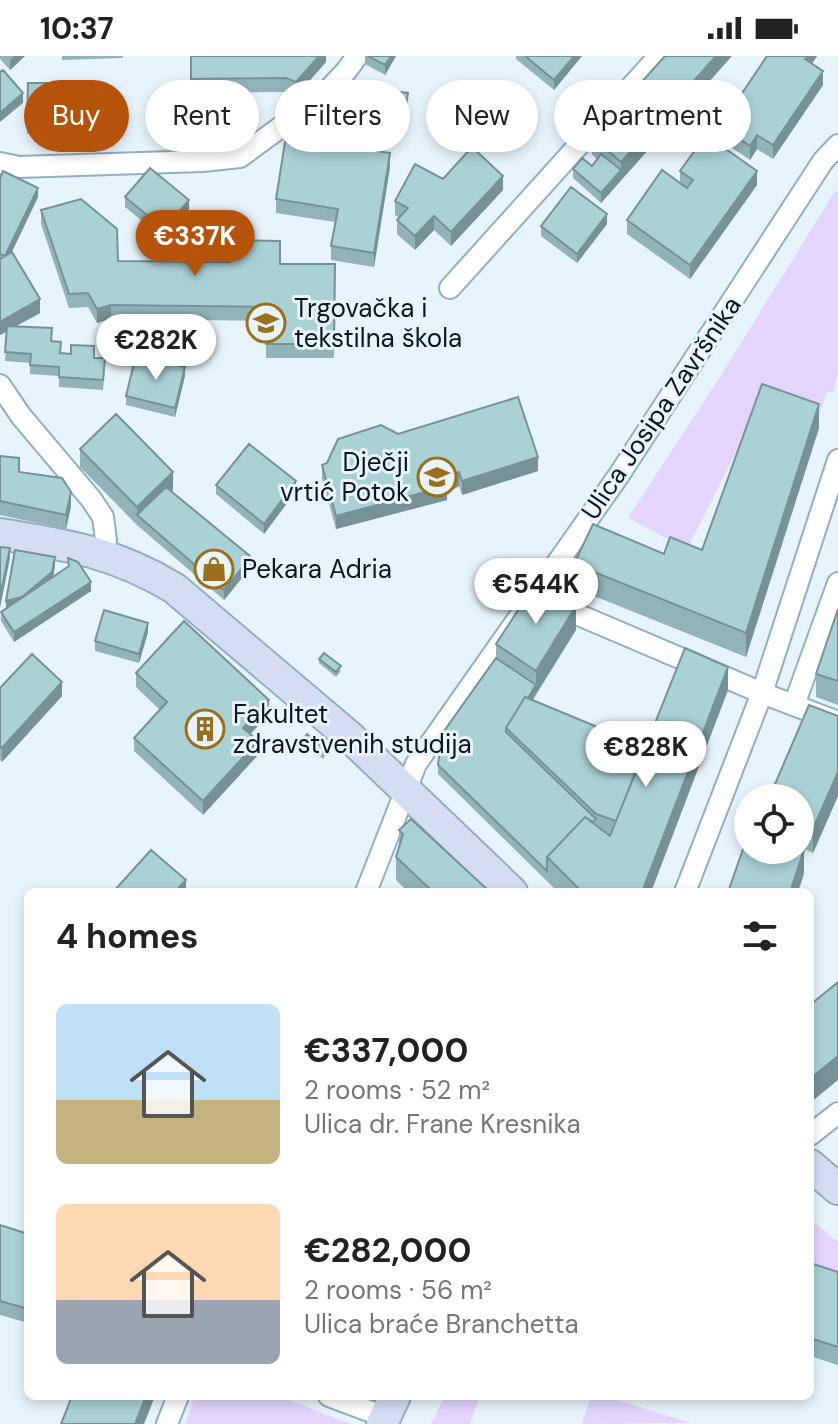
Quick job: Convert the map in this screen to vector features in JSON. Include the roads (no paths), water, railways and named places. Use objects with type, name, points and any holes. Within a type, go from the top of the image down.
[{"type":"main road","points":[[0,534],[103,553],[142,569],[174,588],[305,697],[508,888]]},
{"type":"main road","points":[[814,1168],[838,1189]]},
{"type":"street","points":[[0,163],[19,167],[240,157],[323,96],[357,56]]},
{"type":"street","points":[[450,288],[659,56]]},
{"type":"street","name":"Ulica Josipa Završnika","points":[[368,888],[416,764],[619,475],[823,161],[838,145]]},
{"type":"street","points":[[0,385],[21,416],[103,517],[106,540],[103,553]]},
{"type":"street","points":[[687,888],[762,693],[838,460]]},
{"type":"street","points":[[794,705],[838,583]]},
{"type":"street","points":[[534,596],[838,722]]},
{"type":"street","points":[[814,1132],[838,1113]]},
{"type":"street","points":[[167,1424],[176,1400]]},
{"type":"street","points":[[344,1400],[387,1412]]},
{"type":"place","name":"Trgovačka i tekstilna škola","points":[[266,323]]},
{"type":"place","name":"Dječji vrtić Potok","points":[[437,477]]},
{"type":"place","name":"Pekara Adria","points":[[214,569]]},
{"type":"place","name":"Fakultet zdravstvenih studija","points":[[205,729]]}]
